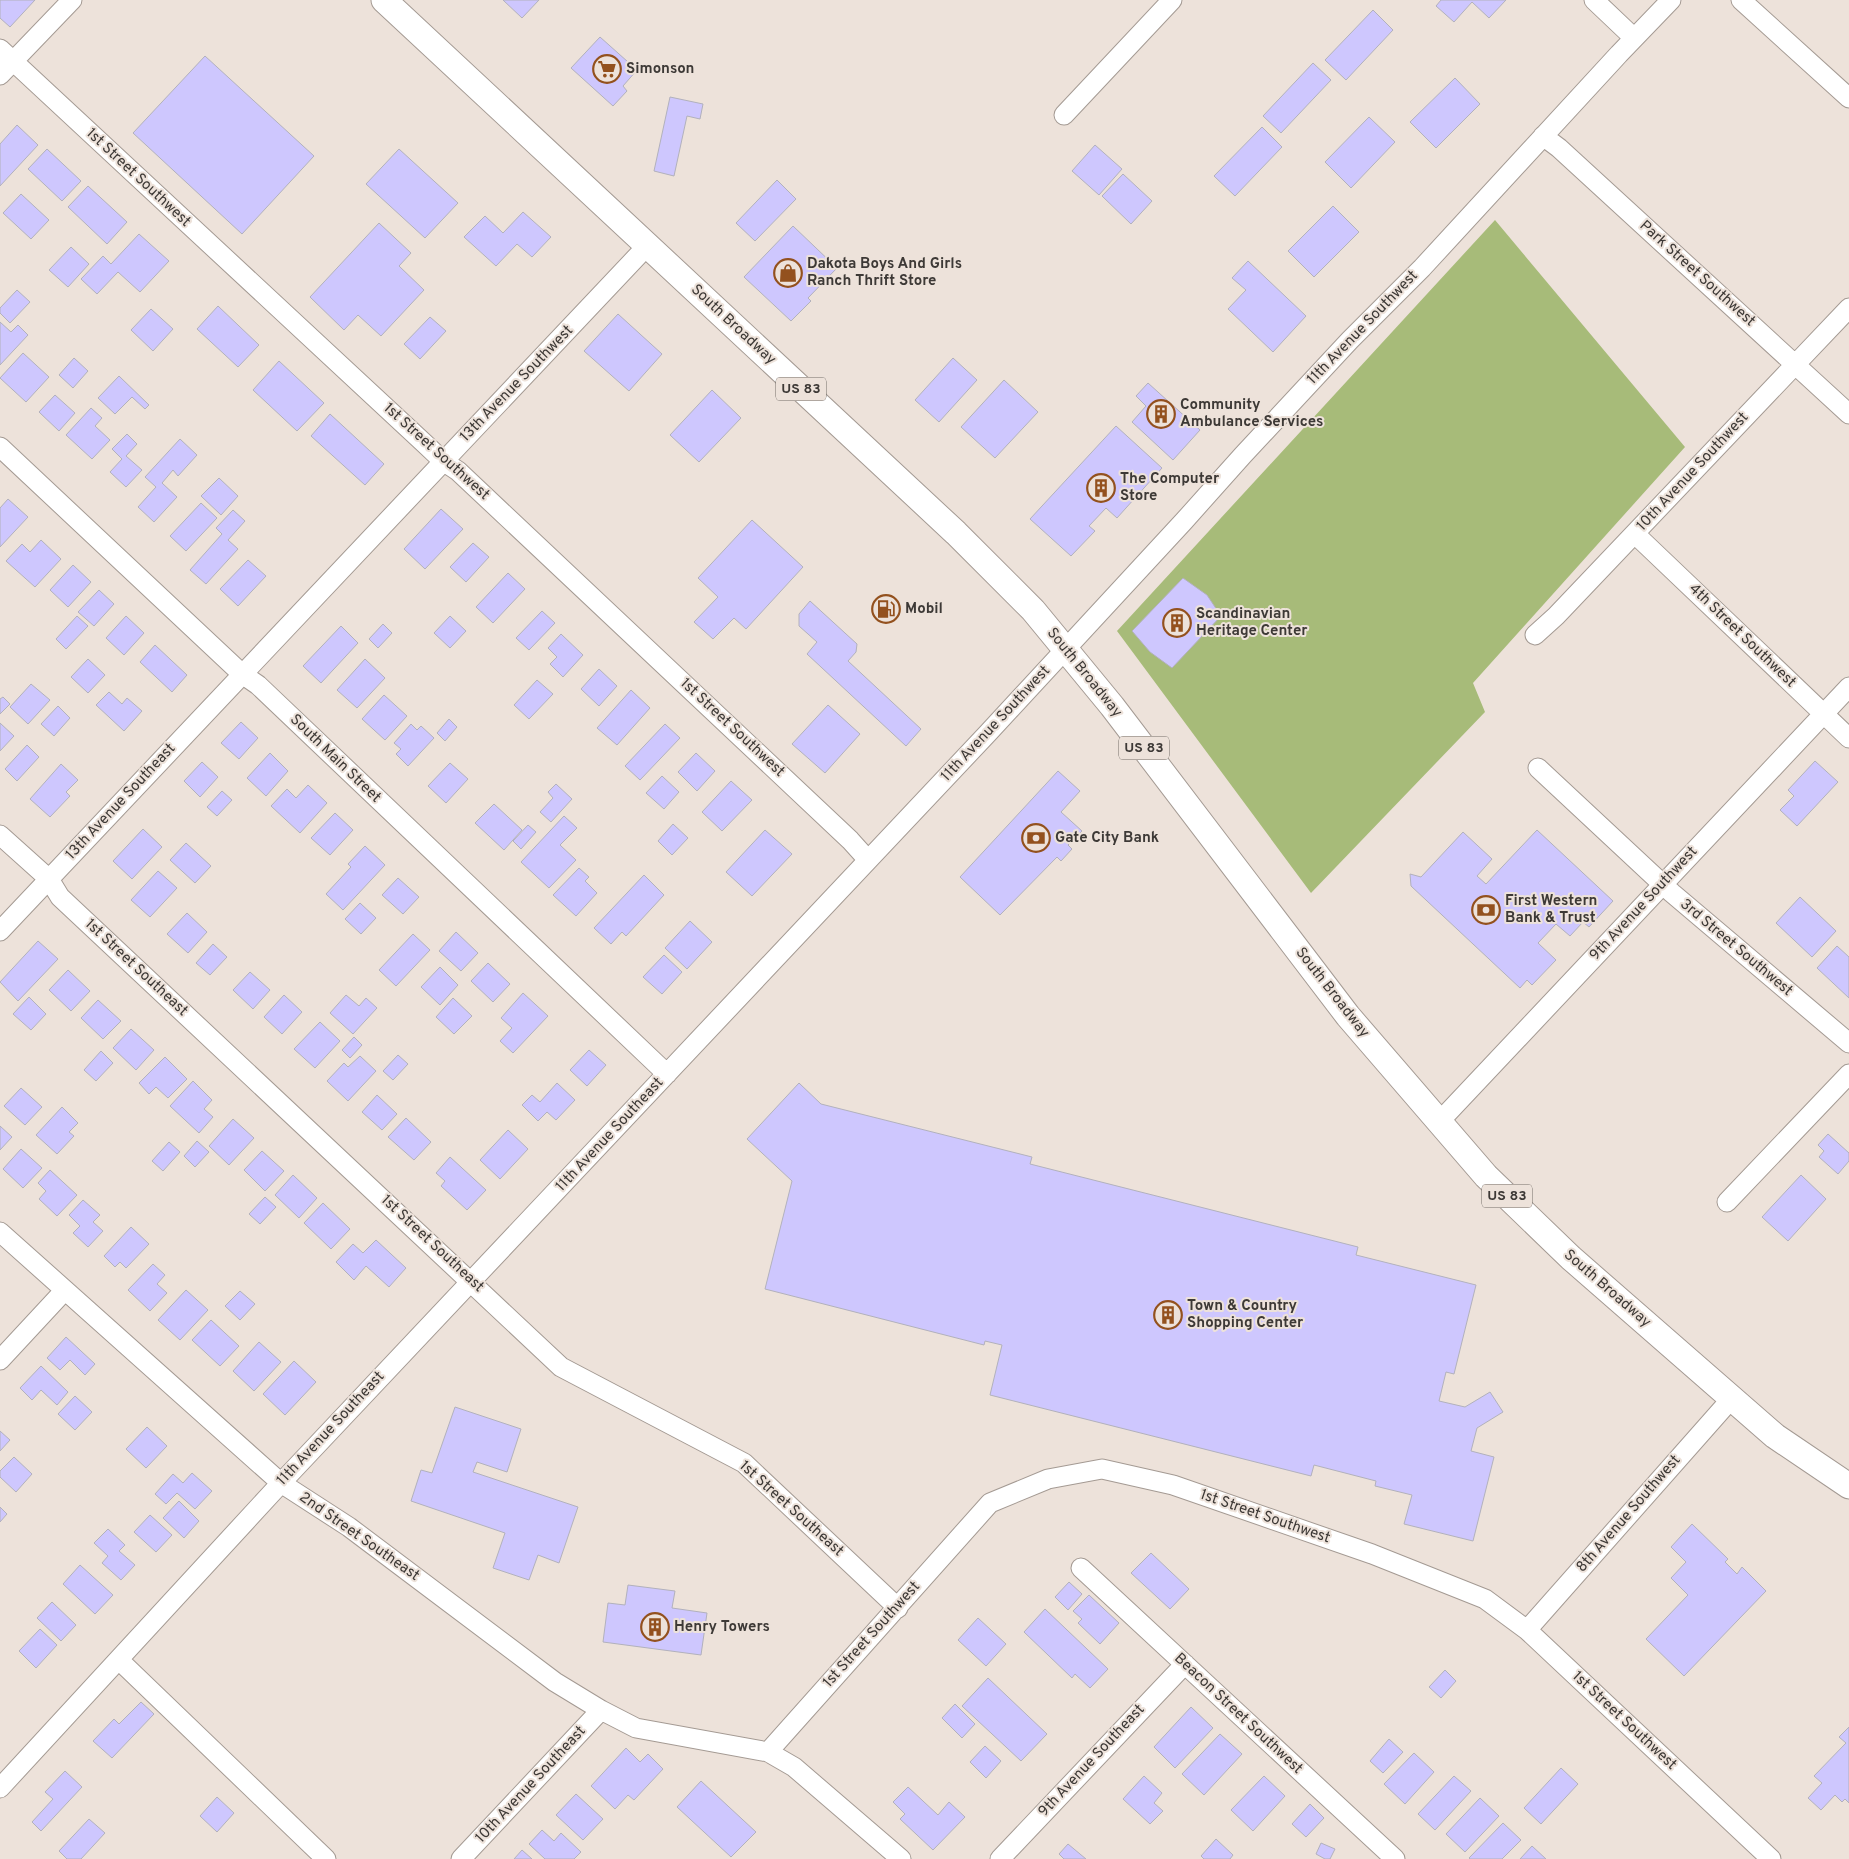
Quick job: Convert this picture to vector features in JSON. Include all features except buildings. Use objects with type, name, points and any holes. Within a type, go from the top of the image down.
[{"type":"main road","name":"South Broadway","points":[[384,0],[978,554],[1033,610],[1112,706],[1348,1016],[1486,1176],[1571,1258],[1775,1436],[1849,1486]]},
{"type":"street","points":[[0,75],[7,55],[72,0]]},
{"type":"street","points":[[1064,115],[1172,0]]},
{"type":"street","points":[[1594,0],[1634,38]]},
{"type":"street","name":"11th Avenue Southwest","points":[[667,1074],[1065,649],[1276,419],[1422,268],[1671,0]]},
{"type":"street","points":[[1741,0],[1849,98]]},
{"type":"street","name":"1st Street Southwest","points":[[7,55],[443,461],[458,471],[850,840],[868,860]]},
{"type":"street","name":"Park Street Southwest","points":[[1543,136],[1566,154],[1849,414]]},
{"type":"street","name":"13th Avenue Southwest","points":[[242,674],[647,246]]},
{"type":"street","name":"10th Avenue Southwest","points":[[1535,635],[1556,616],[1715,451],[1795,363],[1849,308]]},
{"type":"street","name":"South Main Street","points":[[0,447],[242,674],[258,685],[667,1074]]},
{"type":"street","name":"4th Street Southwest","points":[[1635,534],[1849,738]]},
{"type":"street","name":"13th Avenue Southeast","points":[[0,931],[242,674]]},
{"type":"street","name":"9th Avenue Southwest","points":[[1439,1122],[1849,687]]},
{"type":"street","name":"3rd Street Southwest","points":[[1538,768],[1662,885],[1849,1043]]},
{"type":"street","name":"1st Street Southeast","points":[[0,835],[49,879],[60,897],[561,1367],[744,1463],[898,1608]]},
{"type":"street","name":"11th Avenue Southeast","points":[[0,1788],[281,1483],[667,1074]]},
{"type":"street","points":[[1727,1202],[1849,1074]]},
{"type":"street","name":"2nd Street Southeast","points":[[0,1232],[281,1483],[349,1527],[555,1682],[601,1710],[636,1728],[768,1752]]},
{"type":"street","points":[[0,1360],[65,1290]]},
{"type":"street","name":"8th Avenue Southwest","points":[[1527,1630],[1732,1398]]},
{"type":"street","name":"1st Street Southwest","points":[[768,1752],[990,1503],[1048,1479],[1102,1469],[1172,1485],[1372,1554],[1485,1599],[1527,1630],[1771,1859]]},
{"type":"street","name":"Beacon Street Southwest","points":[[1081,1568],[1395,1859]]},
{"type":"street","points":[[119,1660],[326,1859]]},
{"type":"street","name":"9th Avenue Southeast","points":[[1000,1859],[1185,1664]]},
{"type":"street","name":"10th Avenue Southeast","points":[[461,1859],[601,1710]]},
{"type":"street","points":[[768,1752],[794,1767],[901,1859]]},
{"type":"green space","points":[[1495,220],[1685,447],[1473,683],[1485,712],[1311,893],[1117,631]]},
{"type":"place","name":"Simonson","points":[[607,69]]},
{"type":"place","name":"Dakota Boys And Girls Ranch Thrift Store","points":[[788,273]]},
{"type":"place","name":"Community Ambulance Services","points":[[1161,414]]},
{"type":"place","name":"The Computer Store","points":[[1101,488]]},
{"type":"place","name":"Mobil","points":[[886,609]]},
{"type":"place","name":"Scandinavian Heritage Center","points":[[1177,623]]},
{"type":"place","name":"Gate City Bank","points":[[1036,838]]},
{"type":"place","name":"First Western Bank & Trust","points":[[1486,910]]},
{"type":"place","name":"Town & Country Shopping Center","points":[[1168,1315]]},
{"type":"place","name":"Henry Towers","points":[[655,1627]]}]
